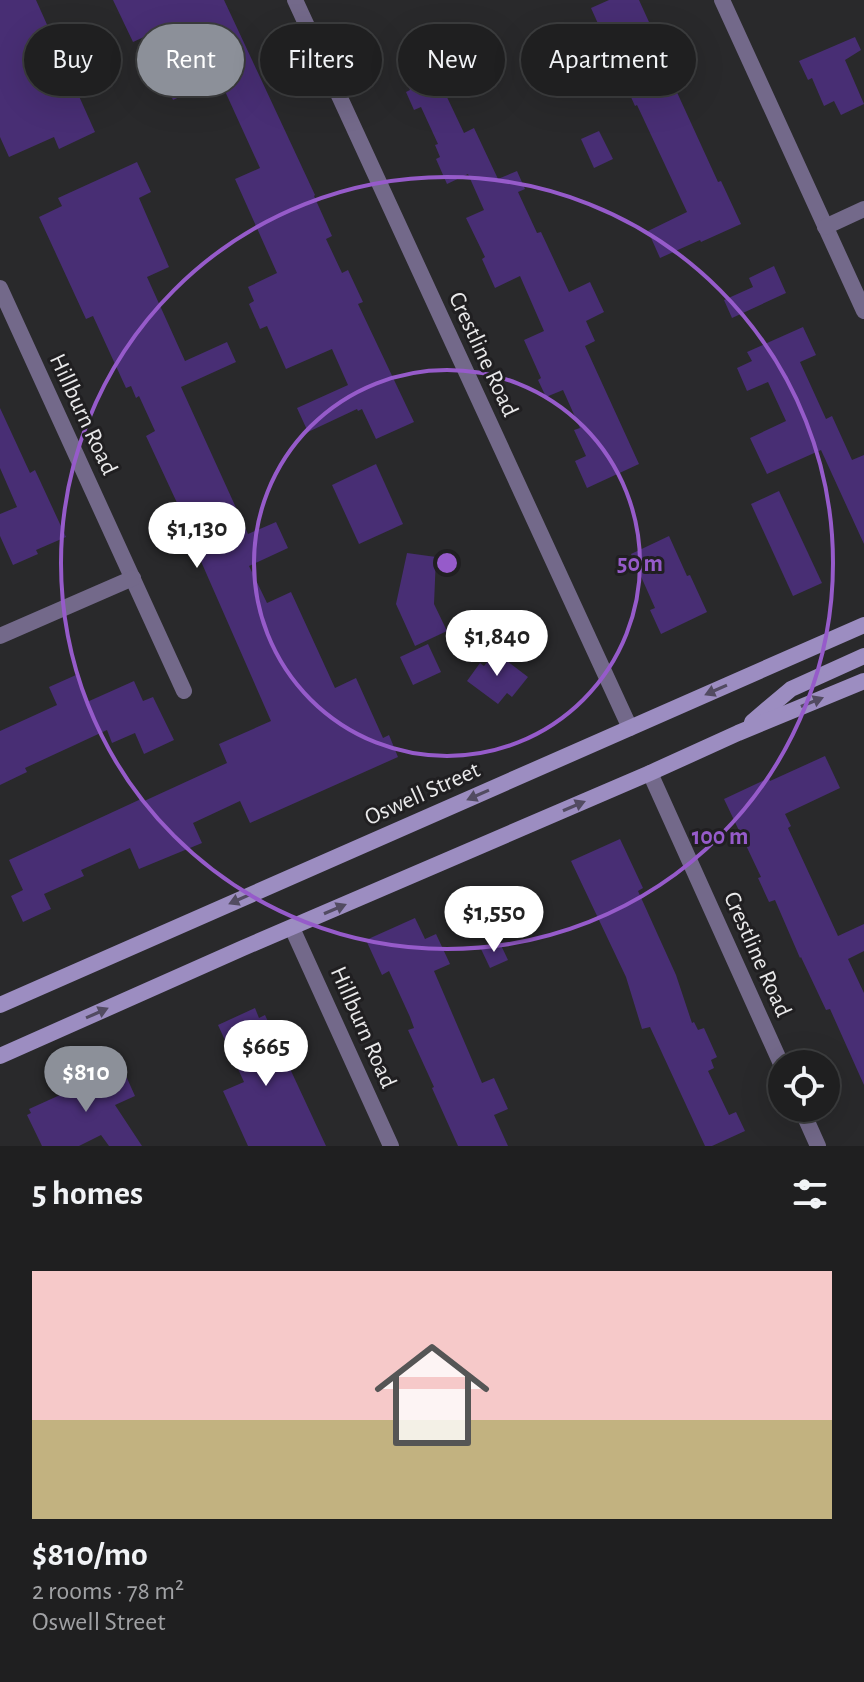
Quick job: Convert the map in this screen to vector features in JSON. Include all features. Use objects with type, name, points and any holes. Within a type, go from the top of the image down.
[{"type":"main road","name":"Oswell Street","points":[[0,1005],[864,625]]},
{"type":"main road","points":[[738,733],[791,689],[864,656]]},
{"type":"main road","points":[[0,1056],[738,733],[864,681]]},
{"type":"street","name":"Crestline Road","points":[[295,0],[630,728]]},
{"type":"street","points":[[722,0],[864,311]]},
{"type":"street","points":[[825,227],[864,209]]},
{"type":"street","name":"Hillburn Road","points":[[0,288],[184,691]]},
{"type":"street","points":[[0,636],[133,578]]},
{"type":"street","name":"Crestline Road","points":[[650,773],[775,1050]]},
{"type":"street","name":"Hillburn Road","points":[[292,928],[391,1146]]},
{"type":"street","points":[[807,1122],[818,1146]]},
{"type":"building","points":[[0,0],[36,0],[47,24],[24,24],[24,96],[79,96],[95,132],[59,149],[54,137],[9,157],[0,137]]},
{"type":"building","points":[[113,0],[224,0],[235,24],[137,24],[137,40],[133,42]]},
{"type":"building","points":[[609,0],[639,0],[650,24],[598,24],[591,8]]},
{"type":"building","points":[[855,37],[861,50],[845,60],[864,104],[841,115],[834,101],[824,106],[812,78],[808,80],[799,61]]},
{"type":"building","points":[[244,43],[260,77],[260,96],[269,96],[332,236],[326,239],[342,273],[348,270],[363,302],[358,304],[414,422],[376,439],[362,409],[357,409],[308,432],[297,408],[348,385],[332,349],[286,369],[267,326],[260,329],[249,304],[254,301],[248,287],[277,273],[235,179],[260,168],[227,96],[244,96]]},
{"type":"building","points":[[408,96],[446,96],[464,133],[474,128],[498,179],[517,171],[525,189],[518,192],[569,292],[590,282],[604,312],[586,321],[595,341],[585,346],[639,464],[587,488],[575,461],[586,456],[574,430],[580,428],[563,390],[546,397],[524,340],[544,331],[520,276],[495,288],[482,259],[485,257],[466,218],[484,210],[468,174],[447,184],[436,159],[440,157],[435,145],[438,144],[421,107],[414,110]]},
{"type":"building","points":[[631,96],[679,96],[741,224],[660,258],[648,231],[687,212]]},
{"type":"building","points":[[599,131],[613,159],[594,168],[581,139]]},
{"type":"building","points":[[137,162],[151,192],[139,198],[169,267],[147,277],[185,361],[227,342],[236,362],[181,387],[248,534],[276,522],[288,548],[249,566],[267,603],[291,592],[335,688],[356,678],[383,738],[389,735],[398,757],[250,823],[240,801],[193,823],[202,843],[139,869],[130,848],[81,870],[84,876],[44,894],[51,909],[23,922],[11,896],[23,890],[9,860],[227,763],[219,744],[271,721],[146,436],[155,431],[139,396],[136,398],[131,386],[126,388],[93,316],[86,319],[39,217],[62,206],[58,198]]},
{"type":"building","points":[[774,266],[786,293],[732,318],[724,300],[753,287],[749,278]]},
{"type":"building","points":[[803,327],[816,355],[800,362],[826,419],[832,416],[852,460],[864,455],[864,544],[821,450],[767,474],[750,438],[786,421],[768,382],[747,391],[737,368],[752,361],[747,352]]},
{"type":"building","points":[[0,408],[30,473],[35,470],[66,537],[36,550],[38,554],[13,565],[0,536],[0,514],[17,507],[0,468]]},
{"type":"building","points":[[376,464],[403,524],[359,544],[332,485]]},
{"type":"building","points":[[779,491],[822,583],[793,596],[751,504]]},
{"type":"building","points":[[669,536],[707,612],[661,634],[650,610],[655,608],[631,554]]},
{"type":"building","points":[[407,553],[436,557],[434,604],[447,631],[415,646],[396,604]]},
{"type":"building","points":[[428,644],[441,672],[413,685],[400,657]]},
{"type":"building","points":[[495,652],[528,677],[512,697],[507,693],[498,704],[467,681],[480,663],[484,666]]},
{"type":"building","points":[[76,675],[87,702],[134,681],[143,701],[153,697],[174,740],[144,754],[135,733],[112,743],[107,730],[25,768],[27,772],[0,785],[0,731],[57,705],[49,687]]},
{"type":"building","points":[[825,756],[840,788],[785,814],[791,826],[788,828],[838,936],[864,924],[864,951],[848,959],[864,993],[864,1085],[830,1009],[826,1010],[800,958],[775,900],[769,902],[758,878],[761,877],[724,799]]},
{"type":"building","points":[[620,839],[643,888],[638,891],[676,975],[692,1023],[698,1030],[704,1028],[717,1057],[711,1060],[714,1068],[708,1071],[729,1115],[736,1112],[745,1131],[712,1146],[705,1146],[650,1027],[642,1029],[626,977],[571,861]]},
{"type":"building","points":[[415,918],[425,939],[436,934],[450,964],[434,971],[482,1083],[494,1078],[508,1109],[494,1115],[508,1146],[458,1146],[408,1030],[414,1028],[410,1017],[389,971],[382,975],[366,940]]},
{"type":"building","points":[[499,941],[508,960],[490,968],[481,949]]},
{"type":"building","points":[[255,1008],[259,1018],[265,1015],[326,1146],[248,1146],[223,1091],[244,1082],[218,1025]]},
{"type":"building","points":[[122,1067],[135,1096],[115,1105],[142,1146],[109,1146],[101,1135],[79,1146],[42,1146],[27,1115],[31,1113],[29,1109]]}]
